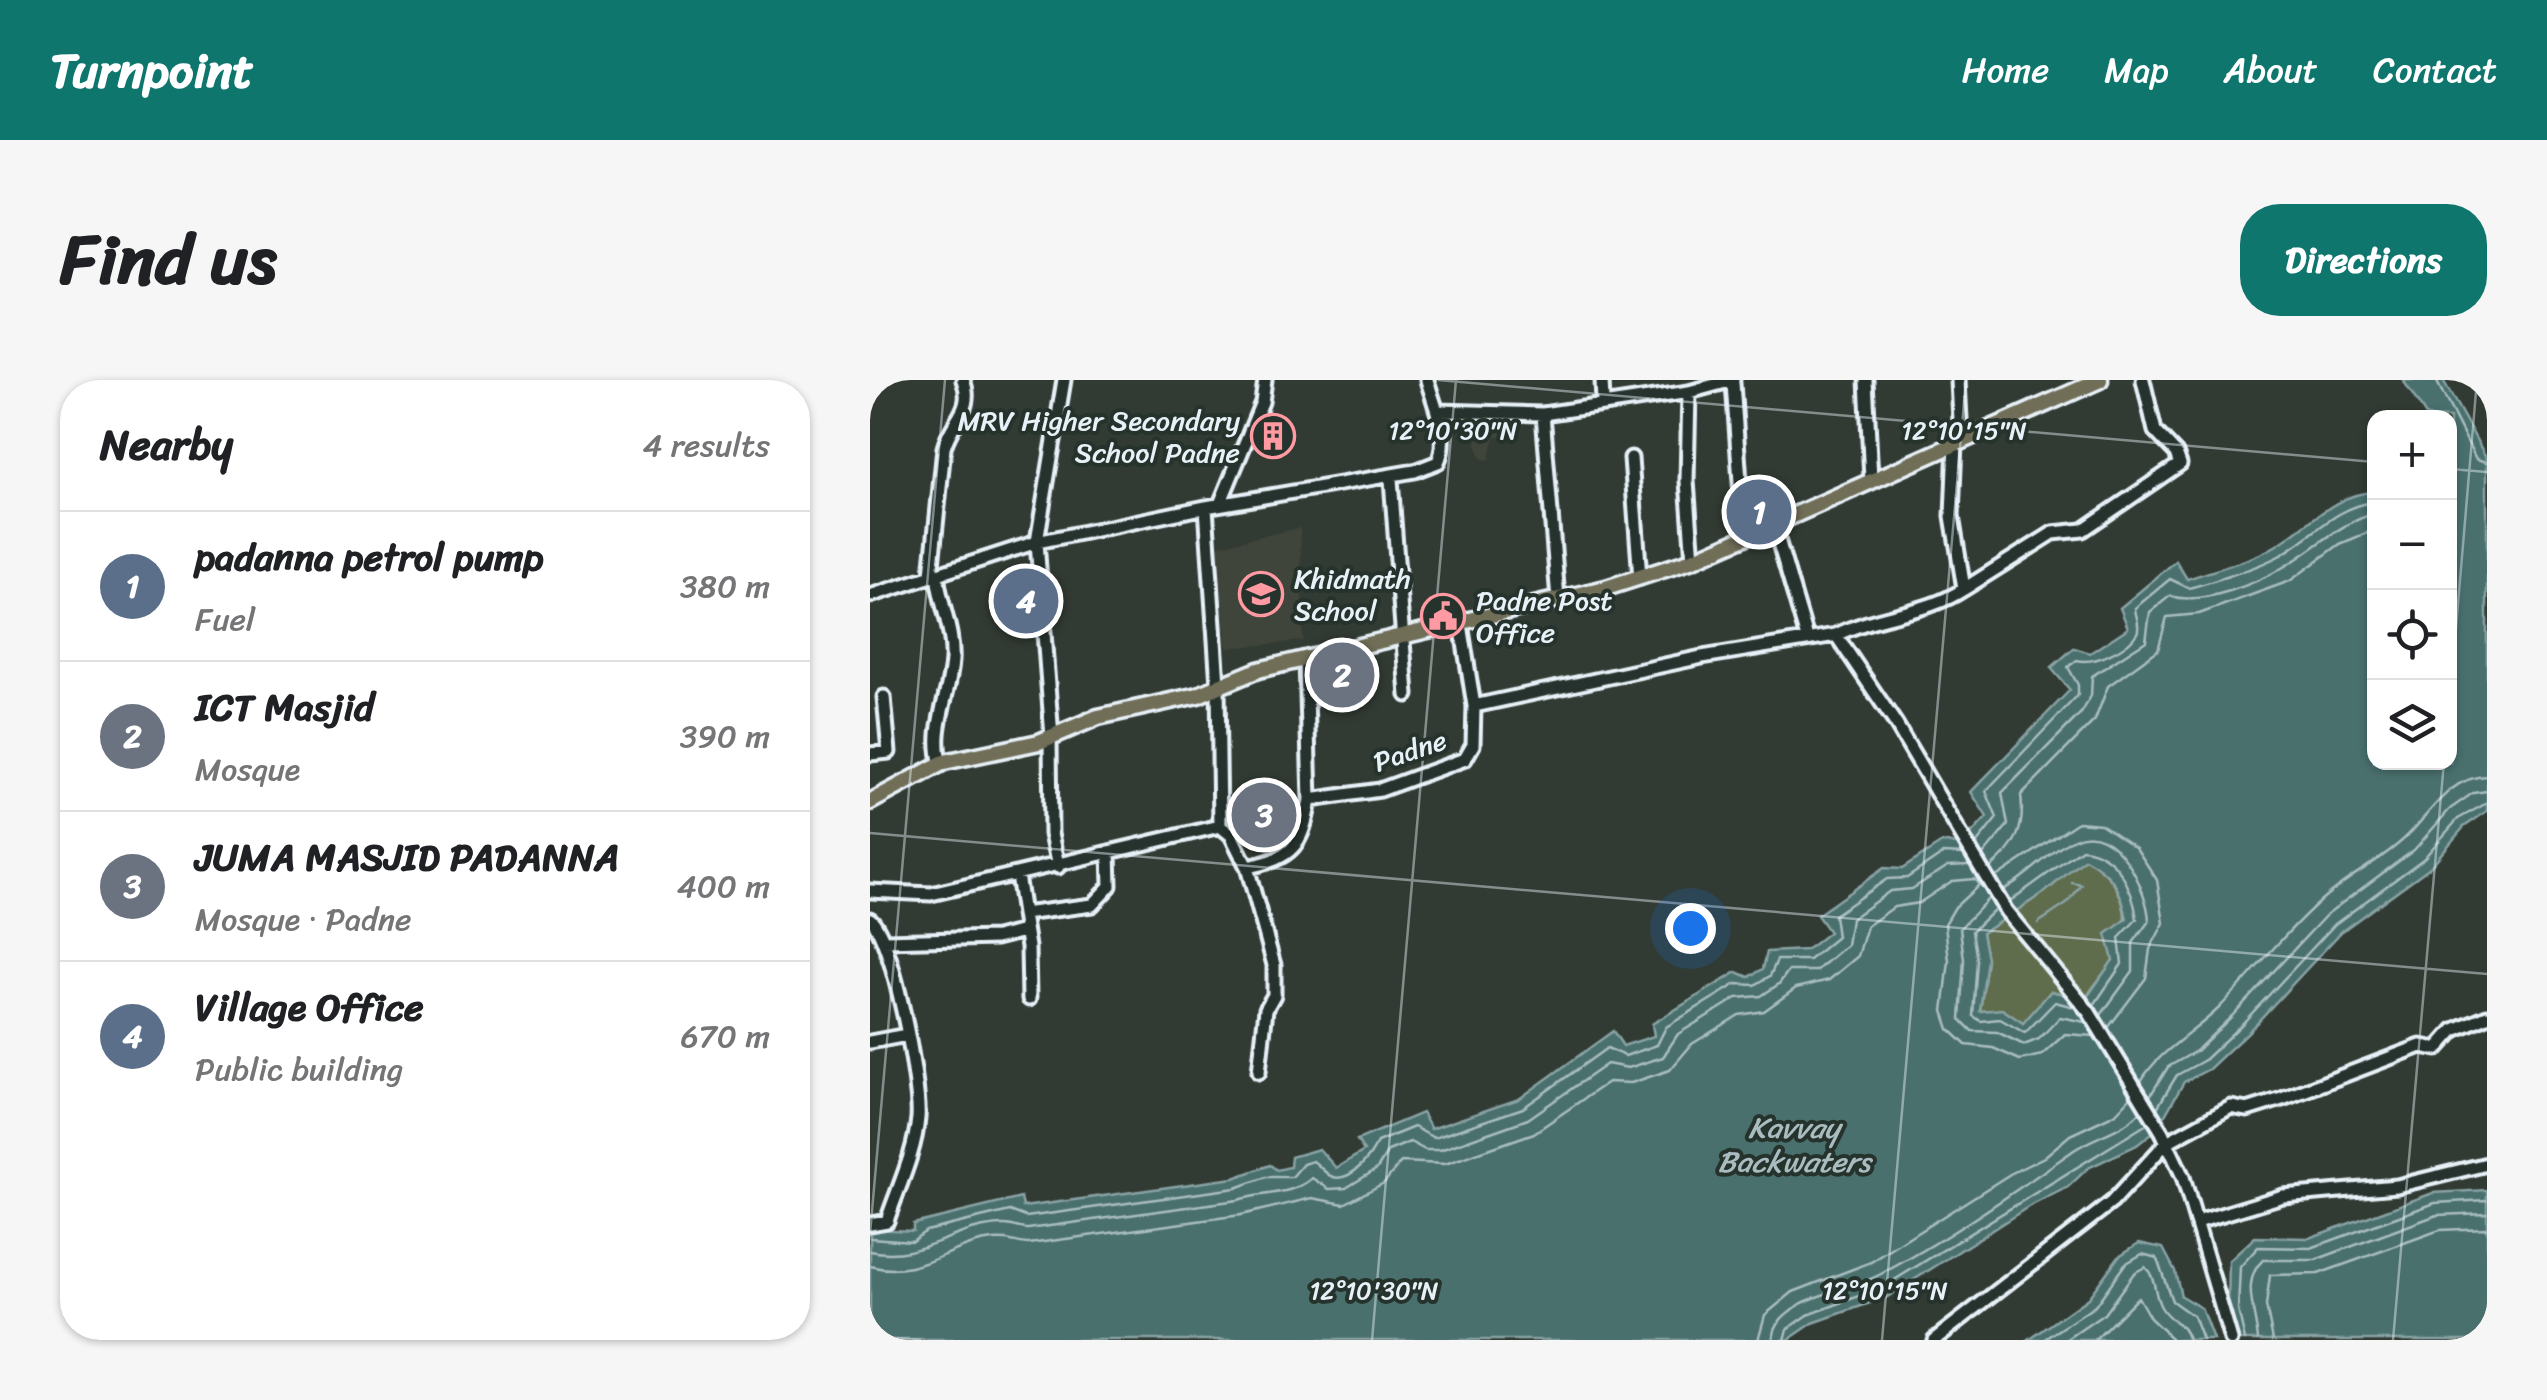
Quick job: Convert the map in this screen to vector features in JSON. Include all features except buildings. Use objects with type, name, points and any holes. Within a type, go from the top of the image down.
[{"type":"main road","points":[[870,802],[941,764],[1051,738],[1098,717],[1198,694],[1306,658],[1460,624],[1640,578],[1693,560],[2100,380]]},
{"type":"street","points":[[941,764],[937,752],[941,705],[952,660],[934,574],[944,448],[948,430],[962,416],[970,397],[964,380]]},
{"type":"street","points":[[1058,867],[1052,834],[1051,738],[1038,542],[1064,380]]},
{"type":"street","points":[[1220,504],[1262,402],[1265,380]]},
{"type":"street","points":[[870,596],[1038,542],[1337,483],[1391,479],[1438,462],[1443,452],[1438,411],[1427,380]]},
{"type":"street","points":[[1602,380],[1603,403]]},
{"type":"street","points":[[1866,380],[1871,479]]},
{"type":"street","points":[[1958,380],[1952,516],[1964,589]]},
{"type":"street","name":"Padne","points":[[1310,800],[1380,790],[1465,759],[1474,745],[1474,706],[1702,657],[1774,648],[1836,634],[1878,617],[1929,606],[1964,589],[2053,533],[2083,530],[2180,464],[2176,453],[2155,431],[2143,380]]},
{"type":"street","points":[[1438,411],[1543,414],[1689,392],[1733,381],[1744,538]]},
{"type":"street","points":[[1689,392],[1687,481],[1693,560]]},
{"type":"street","points":[[1543,414],[1558,599]]},
{"type":"street","points":[[1631,458],[1640,578]]},
{"type":"street","points":[[1391,479],[1408,695]]},
{"type":"street","points":[[1206,507],[1218,685],[1220,826],[1231,835],[1247,867],[1274,965],[1274,995],[1266,1009],[1259,1072]]},
{"type":"street","points":[[1774,526],[1807,638]]},
{"type":"street","points":[[1460,624],[1474,706]]},
{"type":"street","points":[[1836,634],[1896,724],[1946,814],[2027,941],[2090,1012],[2164,1137],[2197,1222],[2230,1340]]},
{"type":"street","points":[[1247,867],[1278,862],[1296,846],[1305,830],[1310,800],[1306,658]]},
{"type":"street","points":[[870,754],[889,752],[884,696]]},
{"type":"street","points":[[870,890],[931,894],[1220,826]]},
{"type":"street","points":[[1022,914],[1092,906],[1110,886],[1108,852]]},
{"type":"street","points":[[1016,876],[1030,999]]},
{"type":"street","points":[[870,919],[885,942],[907,1035],[918,1119],[887,1221],[870,1224]]},
{"type":"street","points":[[885,942],[996,938],[1024,931]]},
{"type":"street","points":[[1934,1340],[2112,1202],[2164,1137],[2231,1107],[2247,1110],[2282,1099],[2421,1046],[2437,1050],[2454,1030],[2487,1016]]},
{"type":"street","points":[[870,1042],[907,1035]]},
{"type":"street","points":[[2197,1222],[2283,1196],[2397,1186],[2487,1164]]},
{"type":"shaded area","points":[[1481,414],[1497,416],[1497,421],[1510,425],[1509,437],[1495,436],[1489,460],[1482,459],[1476,444]]},
{"type":"shaded area","name":"Khidmath School","points":[[1300,528],[1303,641],[1227,648],[1215,546]]},
{"type":"green space","points":[[2085,858],[2109,878],[2123,903],[2124,930],[2110,965],[2085,1000],[2051,991],[2024,1024],[1980,1011],[1987,959],[1982,933],[2045,892]]},
{"type":"water","name":"Kavvay Backwaters","points":[[2403,380],[2443,380],[2487,459],[2487,811],[2464,827],[2430,867],[2342,931],[2248,1032],[2209,1069],[2184,1082],[2157,1129],[2137,1145],[2088,1168],[2068,1187],[2028,1207],[1887,1297],[1813,1323],[1788,1340],[870,1340],[870,1229],[913,1231],[913,1224],[1021,1198],[1023,1207],[1234,1178],[1270,1165],[1277,1170],[1290,1167],[1291,1157],[1319,1149],[1336,1168],[1364,1151],[1357,1140],[1422,1113],[1431,1129],[1519,1099],[1613,1031],[1623,1046],[1654,1036],[1652,1024],[1737,972],[1749,977],[1763,969],[1767,952],[1806,950],[1829,932],[1817,915],[1884,868],[1902,869],[1942,843],[1962,844],[1987,817],[1971,792],[2070,690],[2051,668],[2074,648],[2090,653],[2128,628],[2120,608],[2176,561],[2187,579],[2245,560],[2267,551],[2323,512],[2367,493],[2367,770],[2457,770],[2457,410],[2422,410]],"holes":[[[2085,859],[2109,876],[2122,899],[2127,919],[2106,934],[2113,960],[2085,1000],[2051,991],[2023,1023],[2002,1009],[1980,1011],[1987,959],[1982,933],[2045,892]]]},
{"type":"water","points":[[2487,1190],[2487,1340],[2237,1340],[2228,1311],[2229,1261],[2255,1237],[2309,1238],[2433,1193]]},
{"type":"water","points":[[2139,1243],[2163,1248],[2175,1271],[2181,1296],[2201,1308],[2213,1340],[2029,1340],[2088,1298],[2119,1256]]},
{"type":"waterway","points":[[2038,923],[2068,903],[2082,885],[2072,883]]},
{"type":"place","name":"MRV Higher Secondary School Padne","points":[[1273,436]]},
{"type":"place","name":"padanna petrol pump","points":[[1759,512]]},
{"type":"place","name":"Khidmath School","points":[[1261,594]]},
{"type":"place","name":"Village Office","points":[[1026,601]]},
{"type":"place","name":"Padne Post Office","points":[[1443,616]]},
{"type":"place","name":"ICT Masjid","points":[[1342,675]]},
{"type":"place","name":"JUMA MASJID PADANNA","points":[[1264,815]]}]
